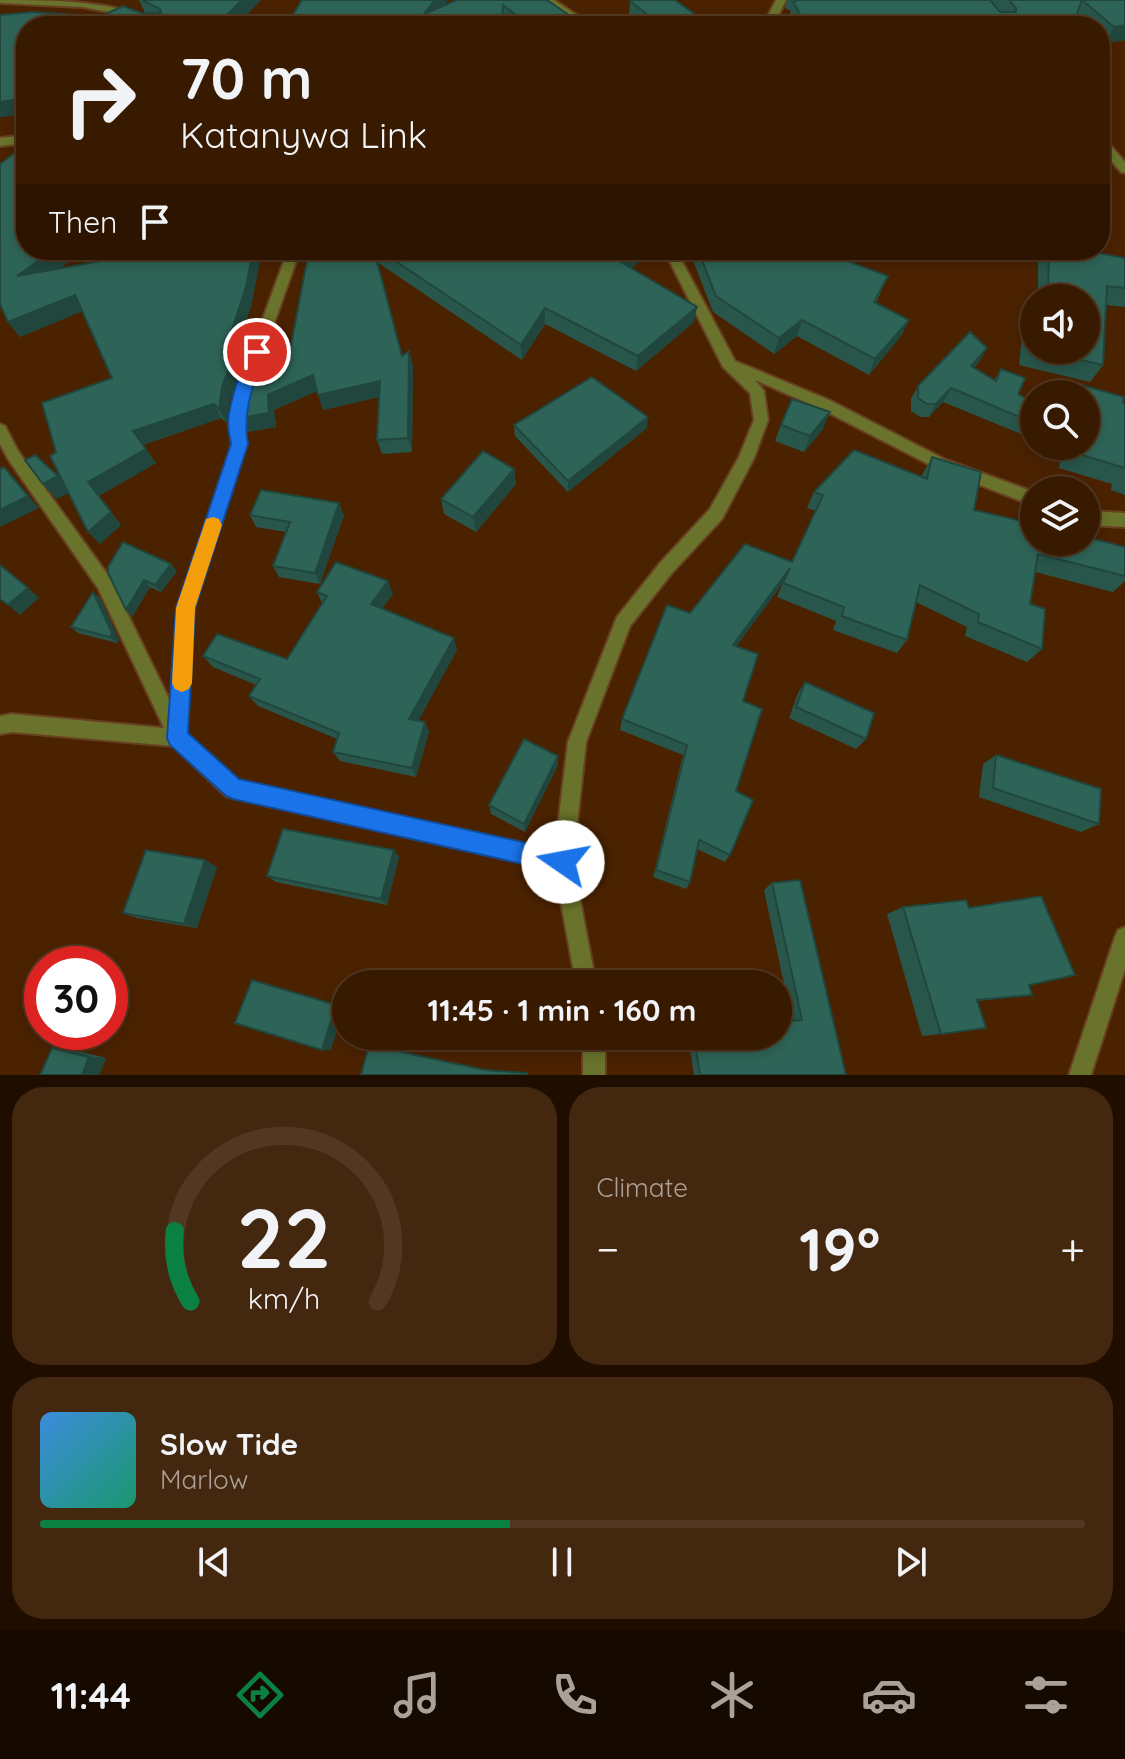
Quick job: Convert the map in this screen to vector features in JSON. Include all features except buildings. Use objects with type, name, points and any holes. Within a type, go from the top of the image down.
[{"type":"street","points":[[0,0],[109,7],[140,16]]},
{"type":"street","points":[[547,0],[572,16]]},
{"type":"street","points":[[1110,152],[1125,169]]},
{"type":"street","points":[[177,738],[186,608],[239,444],[236,424],[239,403],[290,260]]},
{"type":"street","points":[[583,970],[563,862],[577,742],[623,622],[666,568],[716,514],[746,458],[761,420],[757,391],[728,363],[675,260]]},
{"type":"street","points":[[728,363],[824,404],[941,464],[1020,494]]},
{"type":"street","points":[[0,430],[13,455],[104,583],[177,738],[233,789],[563,862]]},
{"type":"street","points":[[1100,519],[1125,520]]},
{"type":"street","points":[[0,725],[12,723],[95,729],[177,738]]},
{"type":"street","points":[[1080,1075],[1125,937]]},
{"type":"street","points":[[594,1050],[594,1075]]},
{"type":"slow traffic","points":[[182,683],[186,608],[213,525]]},
{"type":"route","points":[[257,352],[239,403],[236,424],[239,444],[186,608],[177,738],[233,789],[563,862]]}]
